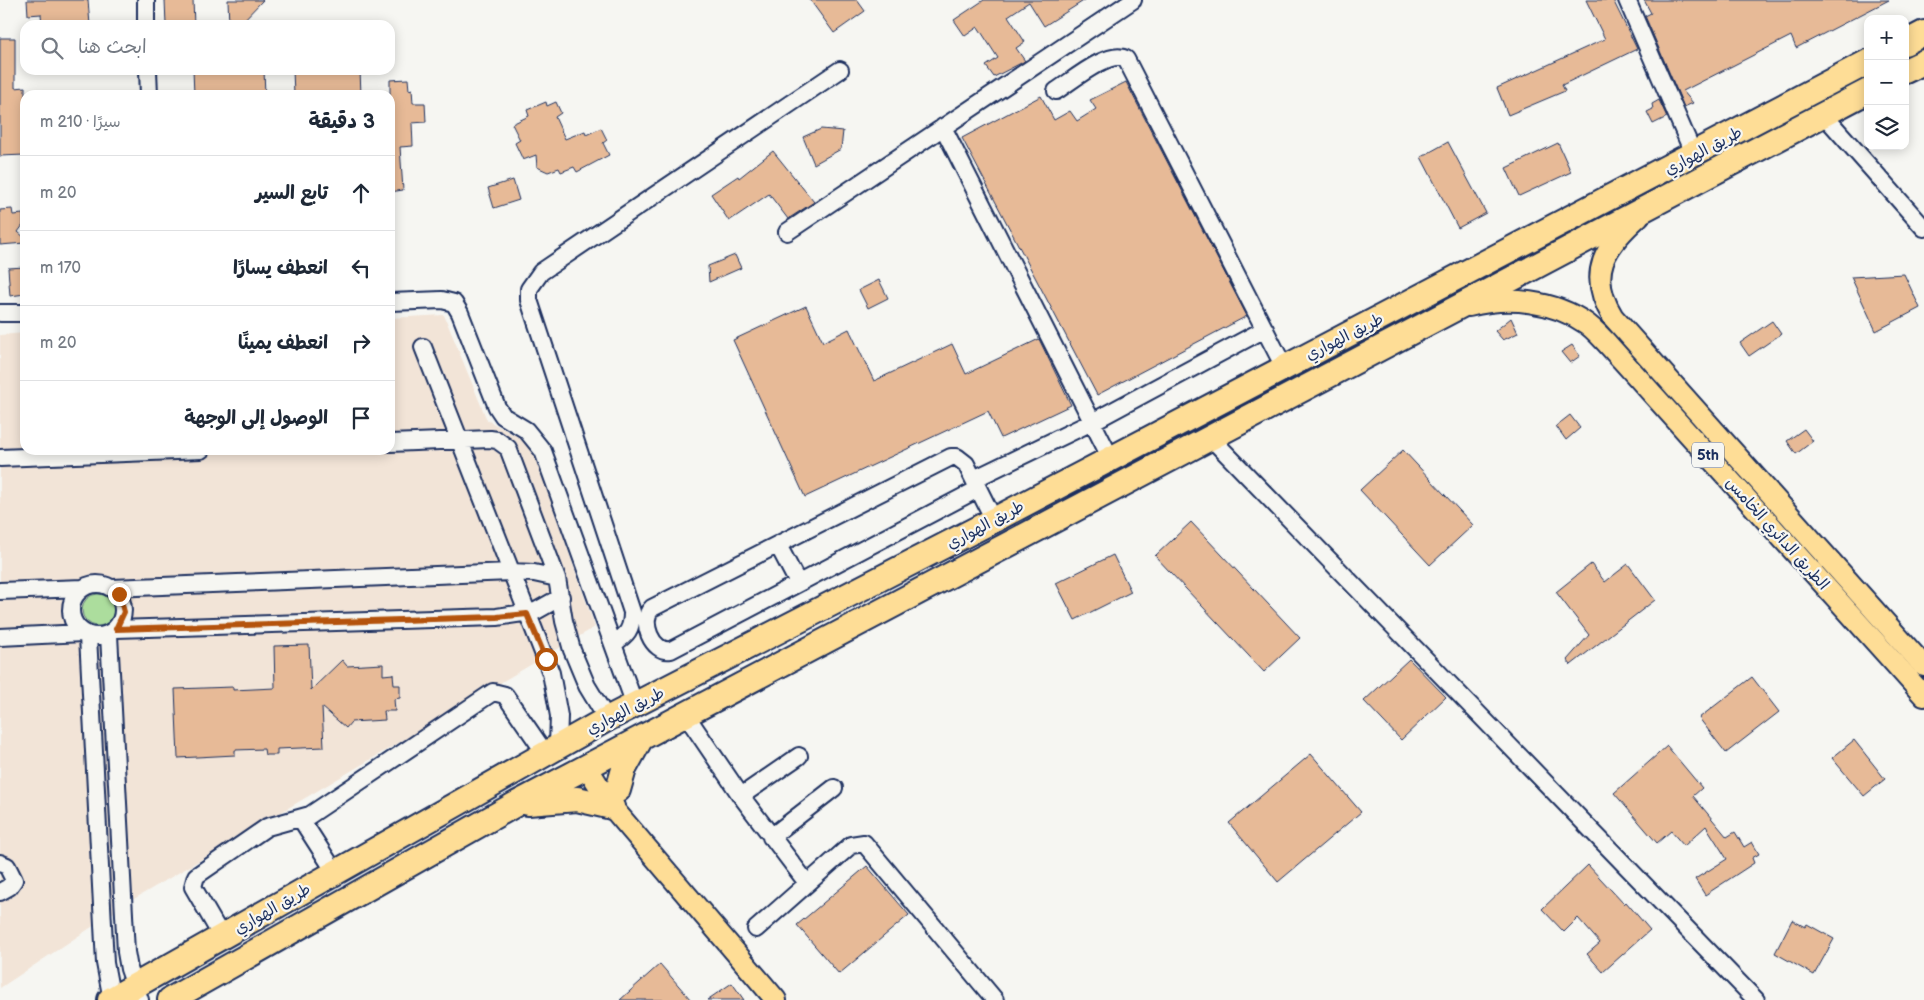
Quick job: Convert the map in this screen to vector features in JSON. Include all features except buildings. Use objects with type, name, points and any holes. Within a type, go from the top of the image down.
[{"type":"highway","points":[[1909,40],[1924,33]]},
{"type":"highway","points":[[1909,70],[1924,62]]},
{"type":"highway","name":"طريق الهواري","points":[[111,1000],[137,993],[222,936],[607,719],[994,520],[1110,457],[1694,155],[1864,64]]},
{"type":"highway","name":"طريق الهواري","points":[[170,1000],[516,804],[640,740],[1210,436],[1448,314],[1864,93]]},
{"type":"highway","points":[[1068,480],[1081,505]]},
{"type":"highway","points":[[516,804],[576,799],[618,805],[624,769],[640,740]]},
{"type":"main road","name":"الطريق الدائري الخامس","points":[[1652,205],[1615,241],[1604,256],[1600,284],[1605,304],[1626,331],[1924,666]]},
{"type":"main road","name":"الطريق الدائري الخامس","points":[[1448,314],[1483,303],[1519,301],[1554,308],[1587,324],[1629,367],[1924,696]]},
{"type":"main road","points":[[596,762],[618,805],[776,1000]]},
{"type":"street","points":[[146,0],[146,20]]},
{"type":"street","points":[[787,232],[1133,0]]},
{"type":"street","points":[[1627,0],[1694,155]]},
{"type":"street","points":[[1056,91],[1108,58],[1119,56],[1126,59],[1284,367]]},
{"type":"street","points":[[613,644],[628,635],[632,625],[632,612],[529,300],[529,289],[541,272],[840,70]]},
{"type":"street","points":[[148,75],[149,90]]},
{"type":"street","points":[[1823,114],[1924,228]]},
{"type":"street","points":[[942,127],[1110,457]]},
{"type":"street","points":[[395,302],[442,300],[454,304],[497,407],[503,416],[526,430],[543,451],[635,705]]},
{"type":"street","points":[[0,313],[20,313]]},
{"type":"street","points":[[994,520],[976,484],[962,460],[951,458],[652,608],[646,620],[658,648],[663,651],[671,650],[798,583],[976,484],[1265,329]]},
{"type":"street","points":[[423,347],[555,687],[559,716],[551,749]]},
{"type":"street","points":[[1210,436],[1756,1000]]},
{"type":"street","points":[[395,443],[490,439],[496,440],[508,448],[556,578],[566,631],[579,668],[607,719]]},
{"type":"street","points":[[0,458],[75,455]]},
{"type":"street","points":[[778,545],[798,583]]},
{"type":"street","points":[[111,1000],[105,964],[85,634],[75,625],[71,615],[71,605],[75,595],[83,588],[92,584],[102,584],[112,588],[511,572],[534,573],[556,578]]},
{"type":"street","points":[[0,591],[83,588]]},
{"type":"street","points":[[112,588],[123,603],[124,612],[113,632],[126,952],[137,993]]},
{"type":"street","points":[[0,637],[85,634],[99,637],[113,632],[487,618],[527,614],[544,607],[560,597]]},
{"type":"street","points":[[222,936],[194,887],[196,876],[267,827],[301,819],[493,692],[505,695],[551,749]]},
{"type":"street","points":[[686,715],[741,796],[807,883]]},
{"type":"street","points":[[741,796],[799,756]]},
{"type":"street","points":[[771,837],[834,788]]},
{"type":"street","points":[[301,819],[335,872]]},
{"type":"street","points":[[756,929],[850,845],[859,842],[868,846],[995,1000]]},
{"type":"street","points":[[0,863],[7,866],[14,880],[10,888],[0,892]]},
{"type":"shaded area","points":[[444,315],[487,420],[531,444],[595,627],[134,899],[0,988],[0,335],[20,333],[20,455],[395,455],[395,318]]},
{"type":"green space","points":[[98,594],[110,598],[114,610],[110,622],[98,626],[86,622],[82,610],[86,598]]},
{"type":"route","points":[[119,594],[124,612],[122,621],[116,629],[497,617],[527,614],[546,659]]}]
